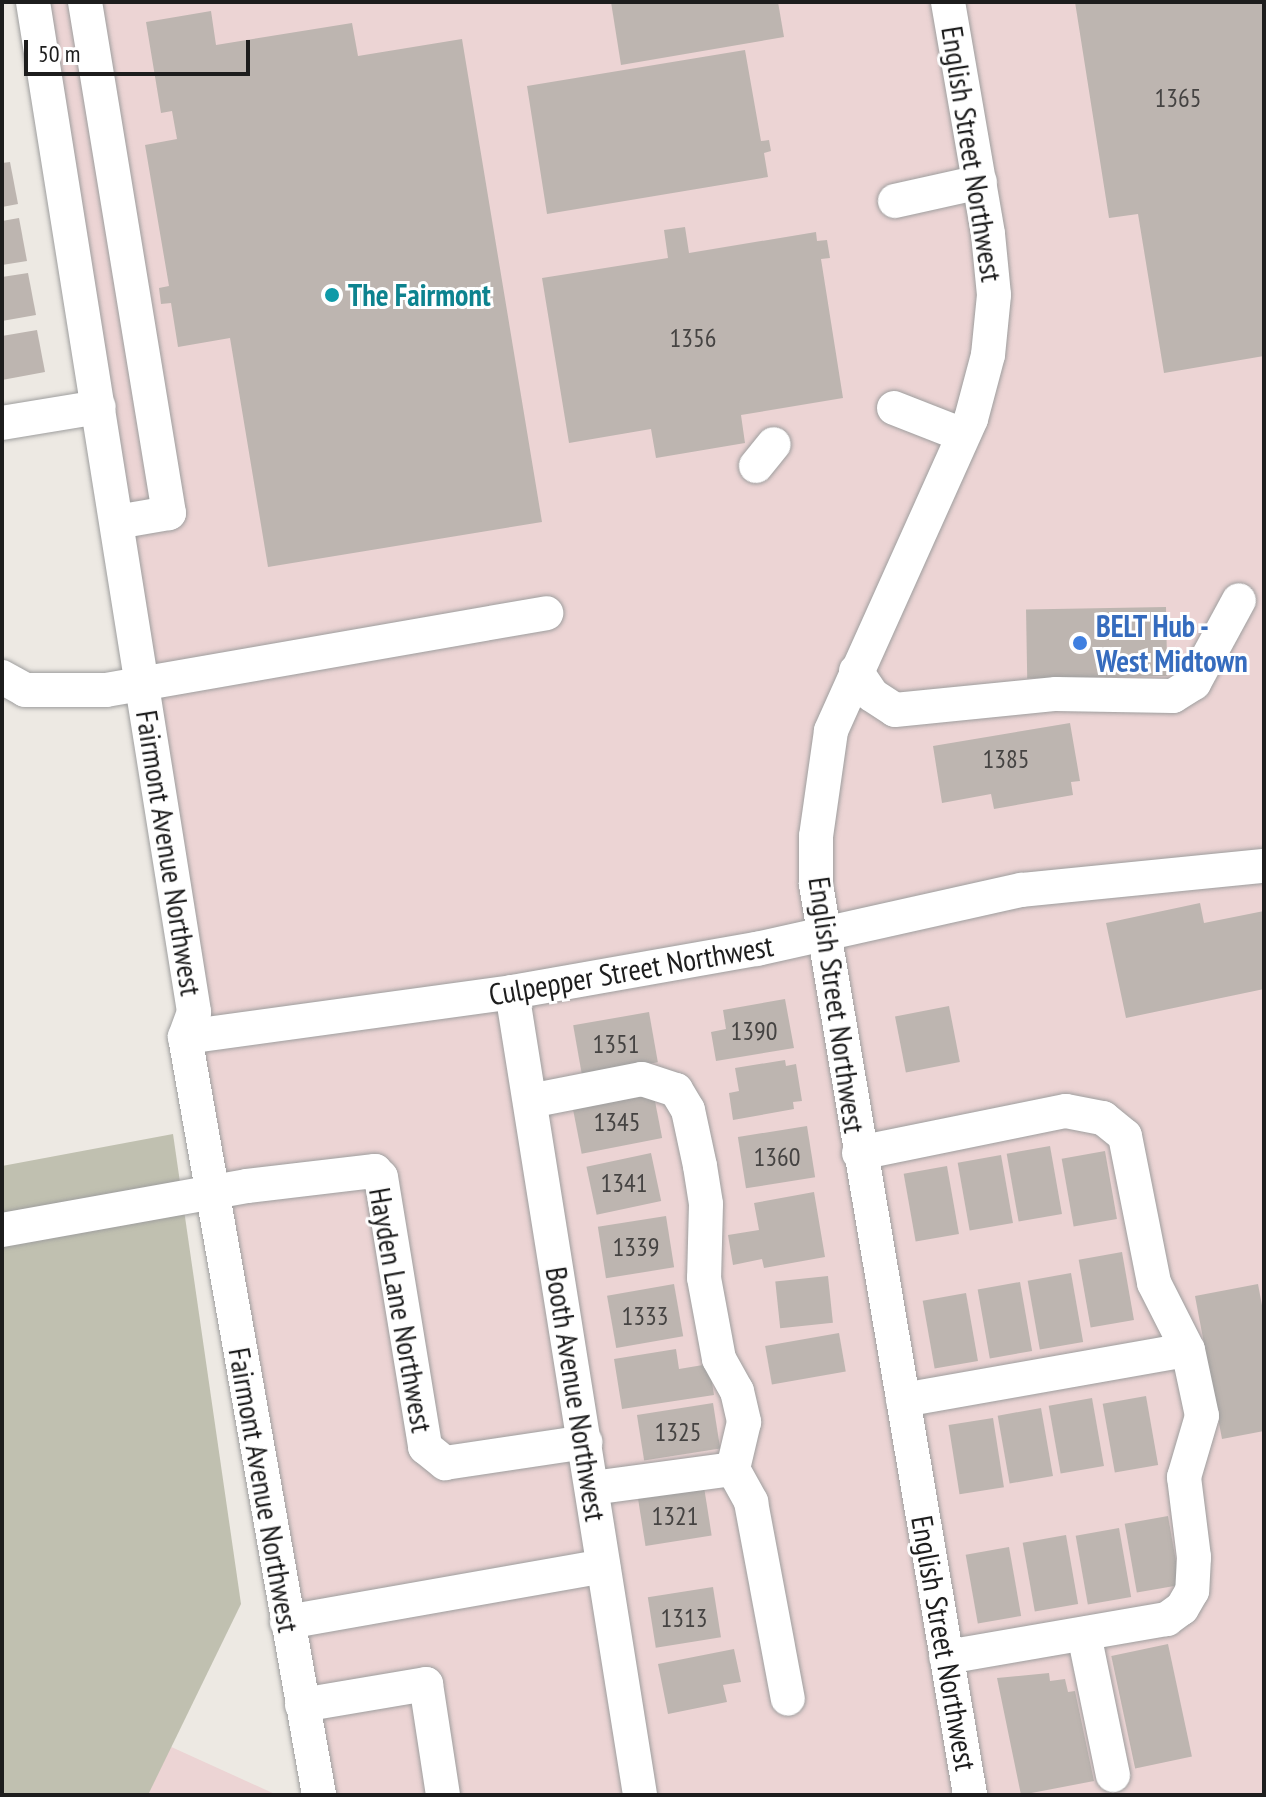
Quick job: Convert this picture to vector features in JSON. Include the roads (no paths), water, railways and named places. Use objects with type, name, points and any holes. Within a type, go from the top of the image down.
[{"type":"street","points":[[85,2],[169,513],[117,522]]},
{"type":"street","name":"English Street Northwest","points":[[948,2],[980,182],[994,295],[988,355],[963,435],[831,731],[822,779],[816,848],[822,934],[970,1795]]},
{"type":"street","name":"Fairmont Avenue Northwest","points":[[43,4],[53,124],[194,1012],[185,1037],[319,1795]]},
{"type":"street","points":[[53,124],[103,114]]},
{"type":"street","points":[[895,201],[980,182]]},
{"type":"street","points":[[65,195],[114,185]]},
{"type":"street","points":[[85,321],[135,313]]},
{"type":"street","points":[[2,423],[97,395],[145,375]]},
{"type":"street","points":[[894,408],[963,435]]},
{"type":"street","points":[[856,671],[872,695],[895,710],[1056,694],[1173,696],[1194,683],[1239,600]]},
{"type":"street","points":[[2,677],[25,690],[63,692],[143,686],[546,613]]},
{"type":"street","name":"Culpepper Street Northwest","points":[[185,1037],[512,992],[822,934],[1022,890],[1264,866]]},
{"type":"street","name":"Booth Avenue Northwest","points":[[512,992],[640,1795]]},
{"type":"street","points":[[530,1101],[642,1079],[676,1090],[688,1110],[706,1204],[704,1278],[711,1318],[719,1359],[737,1391],[744,1422],[733,1469],[751,1502],[788,1699]]},
{"type":"street","points":[[859,1153],[1066,1111],[1103,1118],[1125,1136],[1154,1283],[1188,1350],[1202,1416],[1184,1477],[1194,1557],[1192,1591],[1167,1619],[946,1657]]},
{"type":"street","name":"Hayden Lane Northwest","points":[[212,1192],[375,1171],[381,1177],[425,1447],[445,1463],[585,1442]]},
{"type":"street","points":[[2,1230],[212,1192]]},
{"type":"street","points":[[903,1400],[1188,1350]]},
{"type":"street","points":[[592,1488],[733,1469]]},
{"type":"street","points":[[287,1622],[603,1566]]},
{"type":"street","points":[[1084,1634],[1113,1775]]},
{"type":"street","points":[[302,1705],[426,1684],[443,1795]]},
{"type":"place","name":"The Fairmont","points":[[332,295]]},
{"type":"place","name":"BELT Hub - West Midtown","points":[[1080,643]]}]
